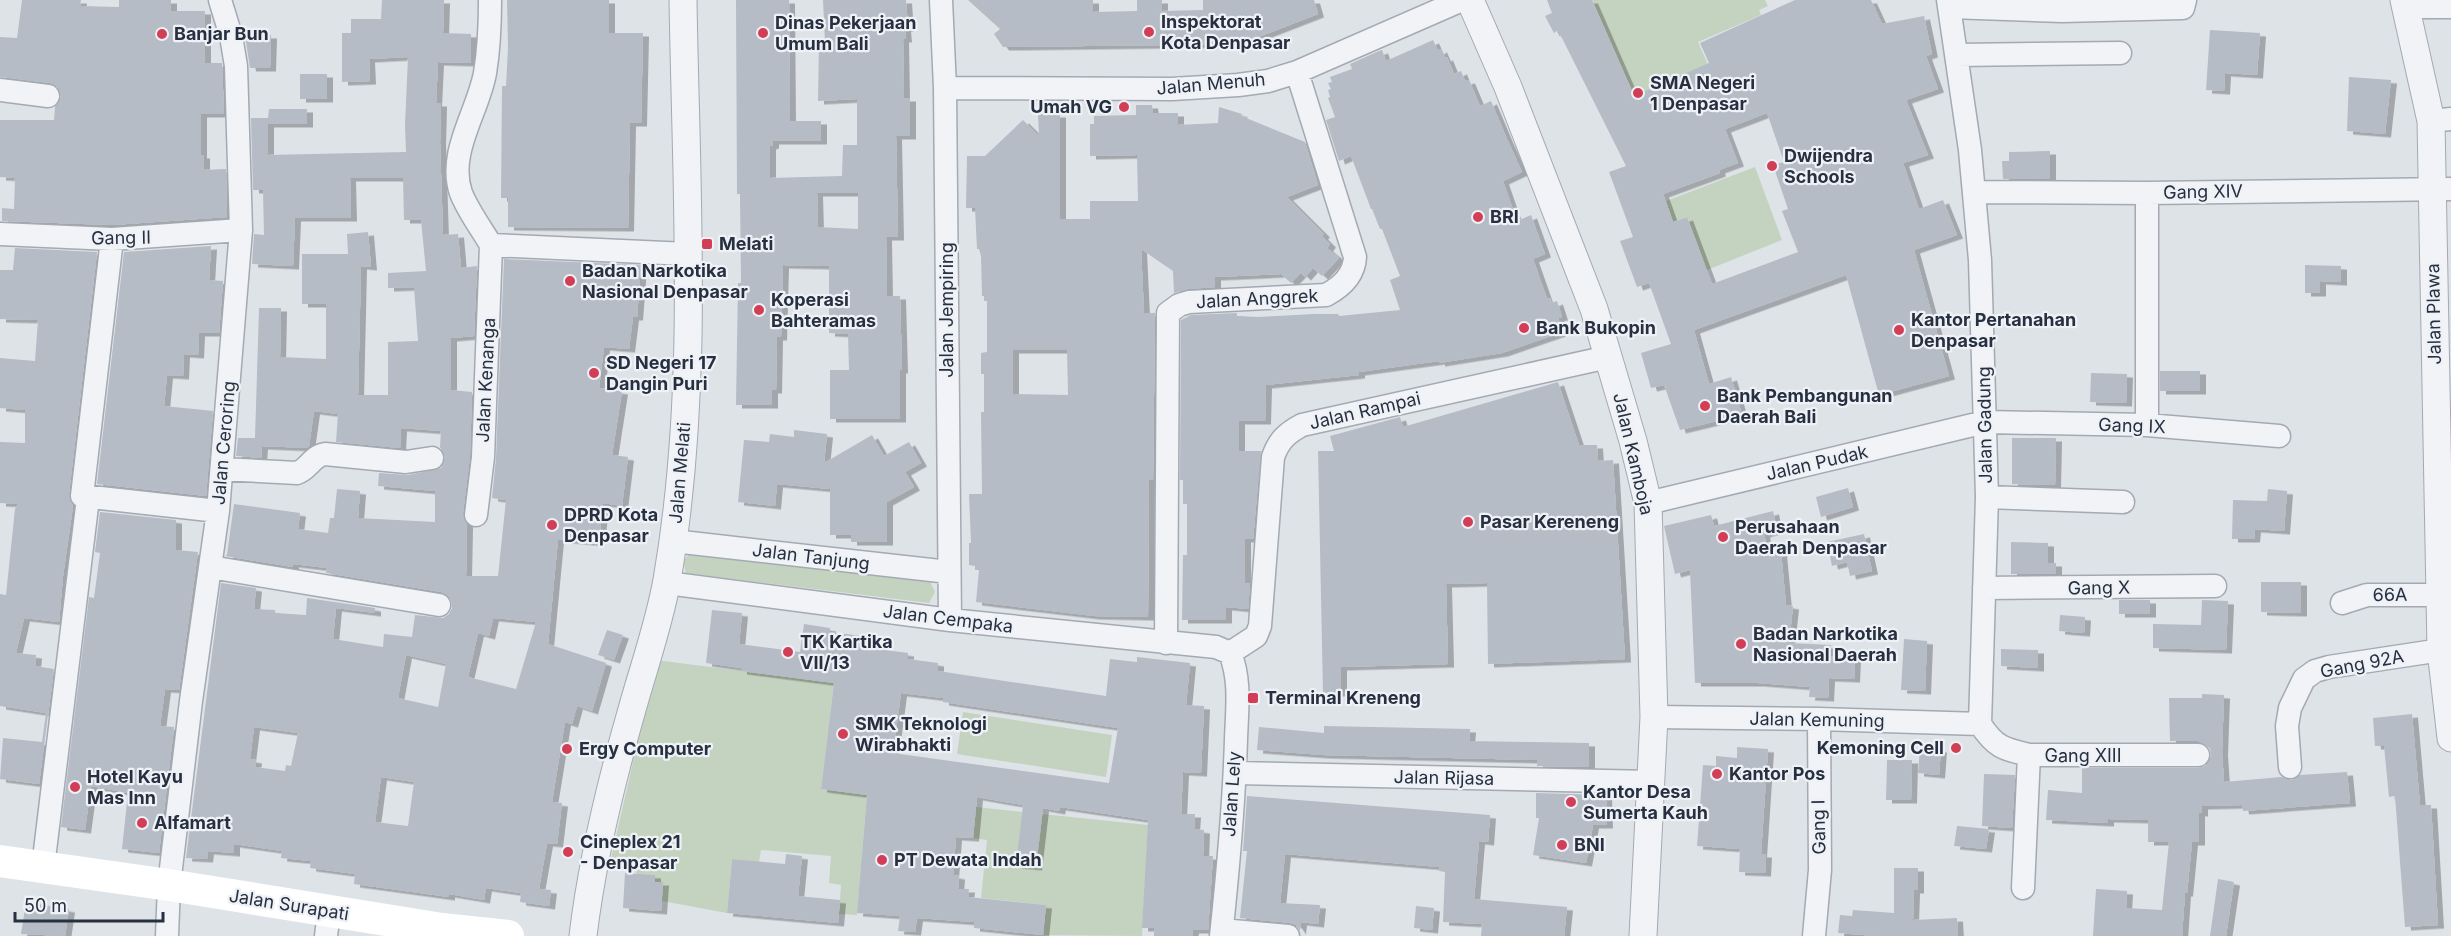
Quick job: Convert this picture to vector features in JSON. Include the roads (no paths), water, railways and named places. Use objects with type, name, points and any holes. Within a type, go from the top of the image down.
[{"type":"main road","name":"Jalan Surapati","points":[[0,861],[169,885],[328,924],[442,929],[508,936]]},
{"type":"street","name":"Jalan Ceroring","points":[[166,936],[169,885],[190,701],[218,511],[241,230],[236,66],[231,36],[220,0]]},
{"type":"street","points":[[490,0],[485,74],[477,105],[463,140],[458,165],[461,192],[491,245],[687,254]]},
{"type":"street","name":"Jalan Melati","points":[[583,936],[588,893],[612,787],[667,583],[673,541],[688,388],[682,0]]},
{"type":"street","name":"Jalan Jempiring","points":[[941,0],[945,88],[950,620]]},
{"type":"street","name":"Jalan Menuh","points":[[945,88],[1172,89],[1268,81],[1297,72],[1462,0]]},
{"type":"street","name":"Jalan Kamboja","points":[[1470,0],[1551,194],[1594,309],[1633,441],[1648,503],[1654,717],[1643,936]]},
{"type":"street","points":[[1949,3],[2073,11],[2182,8],[2185,0]]},
{"type":"street","name":"Jalan Gadung","points":[[1949,3],[1970,150],[1980,260],[1987,497],[1980,724]]},
{"type":"street","points":[[2405,4],[2451,7]]},
{"type":"street","name":"Jalan Plawa","points":[[2405,4],[2441,120],[2444,456],[2441,650],[2451,738]]},
{"type":"street","points":[[1956,55],[2120,53]]},
{"type":"street","name":"Jalan Anggrek","points":[[1166,643],[1168,313],[1179,305],[1189,302],[1326,296],[1343,285],[1355,266],[1355,257],[1297,72]]},
{"type":"street","points":[[0,90],[48,96]]},
{"type":"street","name":"Gang XIV","points":[[1974,192],[2147,193],[2441,189]]},
{"type":"street","points":[[2147,193],[2147,425]]},
{"type":"street","name":"Gang II","points":[[0,234],[112,239],[241,230]]},
{"type":"street","points":[[112,239],[81,494],[88,498],[218,511]]},
{"type":"street","name":"Jalan Kenanga","points":[[476,515],[483,457],[491,245]]},
{"type":"street","name":"Jalan Rampai","points":[[1230,652],[1256,636],[1260,626],[1273,457],[1277,444],[1287,433],[1302,425],[1608,357]]},
{"type":"street","name":"Gang IX","points":[[1985,422],[2147,425],[2279,436]]},
{"type":"street","name":"Jalan Pudak","points":[[1648,503],[1985,422]]},
{"type":"street","points":[[222,469],[297,473],[303,471],[319,455],[325,454],[406,462],[432,458]]},
{"type":"street","points":[[1987,497],[2123,502]]},
{"type":"street","points":[[43,867],[88,498]]},
{"type":"street","name":"Jalan Tanjung","points":[[673,541],[949,572]]},
{"type":"street","points":[[210,567],[440,605]]},
{"type":"street","name":"66A","points":[[2342,603],[2367,595],[2443,580]]},
{"type":"street","name":"Jalan Cempaka","points":[[667,583],[950,620],[1216,647],[1230,652]]},
{"type":"street","name":"Gang X","points":[[1984,588],[2215,586]]},
{"type":"street","name":"Gang 92A","points":[[2290,767],[2287,726],[2290,708],[2304,679],[2315,671],[2329,667],[2441,650]]},
{"type":"street","name":"Jalan Lely","points":[[1221,933],[1235,773],[1238,685],[1230,652]]},
{"type":"street","name":"Jalan Kemuning","points":[[1654,717],[1819,718],[1980,724]]},
{"type":"street","name":"Gang I","points":[[1815,936],[1820,870],[1819,718]]},
{"type":"street","name":"Gang XIII","points":[[1980,724],[1994,743],[2005,749],[2029,755],[2198,755]]},
{"type":"street","points":[[2024,888],[2029,755]]},
{"type":"street","name":"Jalan Rijasa","points":[[1235,773],[1652,782]]},
{"type":"street","points":[[1221,933],[1288,936]]},
{"type":"place","name":"Inspektorat Kota Denpasar","points":[[1149,32]]},
{"type":"place","name":"Dinas Pekerjaan Umum Bali","points":[[763,33]]},
{"type":"place","name":"Banjar Bun","points":[[162,34]]},
{"type":"place","name":"SMA Negeri 1 Denpasar","points":[[1638,93]]},
{"type":"place","name":"Umah VG","points":[[1124,107]]},
{"type":"place","name":"Dwijendra Schools","points":[[1772,166]]},
{"type":"place","name":"BRI","points":[[1478,217]]},
{"type":"place","name":"Melati","points":[[707,244]]},
{"type":"place","name":"Badan Narkotika Nasional Denpasar","points":[[570,281]]},
{"type":"place","name":"Koperasi Bahteramas","points":[[759,310]]},
{"type":"place","name":"Bank Bukopin","points":[[1524,328]]},
{"type":"place","name":"Kantor Pertanahan Denpasar","points":[[1899,330]]},
{"type":"place","name":"SD Negeri 17 Dangin Puri","points":[[594,373]]},
{"type":"place","name":"Bank Pembangunan Daerah Bali","points":[[1705,406]]},
{"type":"place","name":"Pasar Kereneng","points":[[1468,522]]},
{"type":"place","name":"DPRD Kota Denpasar","points":[[552,525]]},
{"type":"place","name":"Perusahaan Daerah Denpasar","points":[[1723,537]]},
{"type":"place","name":"Badan Narkotika Nasional Daerah","points":[[1741,644]]},
{"type":"place","name":"TK Kartika VII/13","points":[[788,652]]},
{"type":"place","name":"Terminal Kreneng","points":[[1253,698]]},
{"type":"place","name":"SMK Teknologi Wirabhakti","points":[[843,734]]},
{"type":"place","name":"Kemoning Cell","points":[[1956,748]]},
{"type":"place","name":"Ergy Computer","points":[[567,749]]},
{"type":"place","name":"Kantor Pos","points":[[1717,774]]},
{"type":"place","name":"Hotel Kayu Mas Inn","points":[[75,787]]},
{"type":"place","name":"Kantor Desa Sumerta Kauh","points":[[1571,802]]},
{"type":"place","name":"Alfamart","points":[[142,823]]},
{"type":"place","name":"BNI","points":[[1562,845]]},
{"type":"place","name":"Cineplex 21 - Denpasar","points":[[568,852]]},
{"type":"place","name":"PT Dewata Indah","points":[[882,860]]}]
